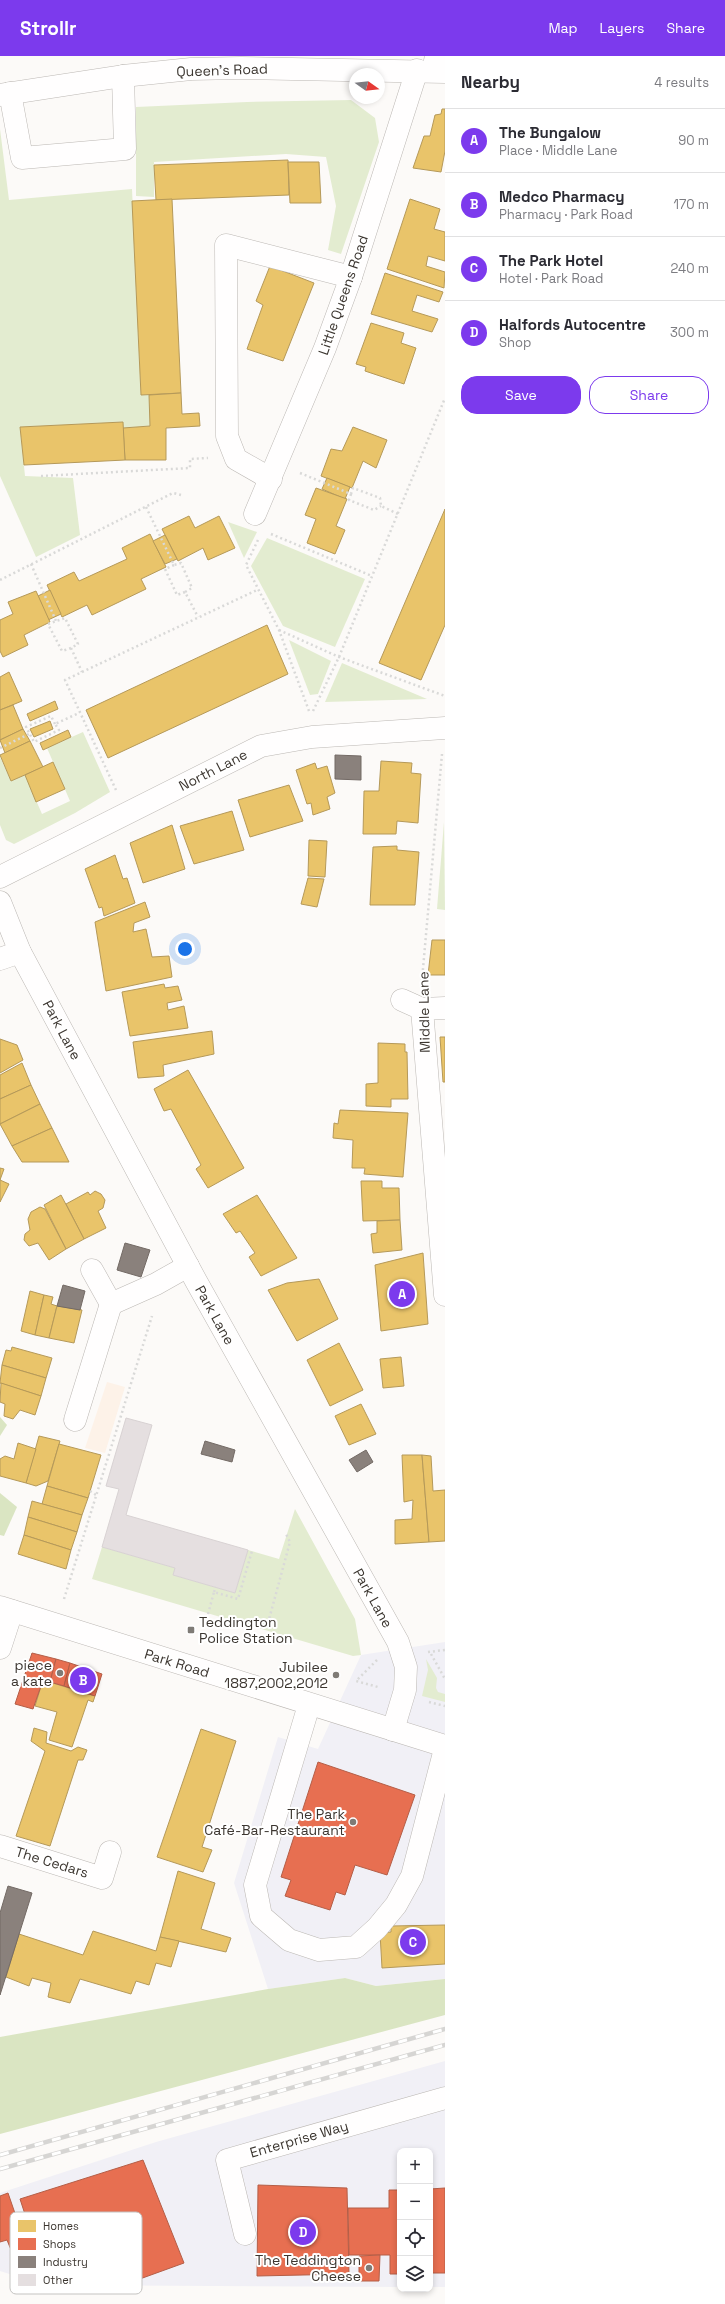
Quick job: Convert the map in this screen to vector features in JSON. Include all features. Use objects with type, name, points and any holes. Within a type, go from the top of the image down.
[{"type":"street","name":"Queen's Road","points":[[5,94],[123,76],[243,62],[433,67]]},
{"type":"street","name":"Little Queens Road","points":[[259,522],[274,471],[325,348],[351,277],[433,67]]},
{"type":"street","points":[[5,94],[22,158],[125,149],[123,76]]},
{"type":"street","points":[[274,471],[236,459],[227,436],[226,245],[351,277]]},
{"type":"street","name":"North Lane","points":[[0,877],[261,746],[312,737],[444,728]]},
{"type":"street","name":"Park Lane","points":[[0,902],[20,952],[188,1266],[398,1642],[406,1667],[405,1682],[393,1730]]},
{"type":"street","points":[[0,959],[20,952]]},
{"type":"street","points":[[402,1000],[422,1009],[445,1008]]},
{"type":"street","name":"Middle Lane","points":[[422,1009],[443,1251],[445,1295]]},
{"type":"street","points":[[111,1304],[156,1284],[188,1266]]},
{"type":"street","points":[[75,1420],[111,1304],[92,1270]]},
{"type":"street","points":[[0,1648],[6,1609]]},
{"type":"street","name":"Park Road","points":[[6,1609],[445,1746]]},
{"type":"street","points":[[310,1705],[255,1885],[261,1916],[289,1940],[320,1950],[356,1947],[377,1928],[396,1905],[412,1876],[445,1749]]},
{"type":"street","name":"The Cedars","points":[[0,1846],[102,1878],[110,1852]]},
{"type":"street","name":"Enterprise Way","points":[[245,2234],[227,2160],[445,2098]]},
{"type":"path","points":[[372,576],[259,522],[246,565],[257,590],[279,630],[311,716],[340,657],[445,398]]},
{"type":"path","points":[[41,476],[190,468],[190,459],[214,458]]},
{"type":"path","points":[[274,471],[351,494]]},
{"type":"path","points":[[353,488],[380,498],[381,506],[374,510],[349,500],[353,488]]},
{"type":"path","points":[[0,580],[173,493],[181,495]]},
{"type":"path","points":[[381,506],[398,514]]},
{"type":"path","points":[[146,507],[174,565]]},
{"type":"path","points":[[181,563],[192,588],[185,592],[177,595],[165,569],[181,563]]},
{"type":"path","points":[[31,564],[56,621]]},
{"type":"path","points":[[128,813],[64,680],[257,590]]},
{"type":"path","points":[[185,592],[198,617]]},
{"type":"path","points":[[65,618],[78,644],[71,648],[62,651],[48,624],[65,618]]},
{"type":"path","points":[[279,630],[340,657],[445,696]]},
{"type":"path","points":[[71,648],[82,672]]},
{"type":"path","points":[[55,724],[79,713]]},
{"type":"path","points":[[51,716],[55,724],[59,730],[34,742],[26,727],[51,716]]},
{"type":"path","name":"Middle Lane","points":[[422,1009],[423,969],[431,898],[444,728]]},
{"type":"path","points":[[0,748],[30,734]]},
{"type":"path","points":[[56,1625],[148,1321],[156,1309]]},
{"type":"path","points":[[90,1491],[96,1495]]},
{"type":"path","points":[[268,1623],[290,1542],[286,1534]]},
{"type":"path","points":[[214,1592],[238,1599],[252,1551]]},
{"type":"path","points":[[208,1614],[216,1587]]},
{"type":"path","points":[[430,1652],[445,1679]]},
{"type":"shaded area","points":[[107,1382],[125,1387],[105,1453],[85,1448]]},
{"type":"shaded area","points":[[445,1642],[445,1979],[376,1986],[345,1978],[268,1989],[234,1883],[278,1737],[318,1749],[361,1655]]},
{"type":"shaded area","points":[[445,2061],[445,2287],[433,2287],[433,2148],[397,2148],[397,2287],[142,2286],[142,2212],[10,2212],[10,2274],[0,2271],[0,2193],[156,2142]]},
{"type":"green space","points":[[349,100],[349,104],[356,104],[375,118],[379,142],[341,254],[328,250],[336,206],[326,157],[286,154],[154,162],[154,197],[136,196],[136,107],[247,102]]},
{"type":"green space","points":[[0,129],[9,200],[132,189],[141,395],[149,395],[150,426],[123,428],[123,422],[20,427],[25,476],[73,478],[80,535],[36,557],[0,476]]},
{"type":"green space","points":[[228,522],[257,532],[244,558]]},
{"type":"green space","points":[[267,538],[365,579],[335,647],[283,626],[251,566]]},
{"type":"green space","points":[[289,640],[331,661],[318,694],[310,695]]},
{"type":"green space","points":[[342,663],[427,699],[325,702]]},
{"type":"green space","points":[[83,732],[110,792],[75,813],[14,844],[6,840],[0,825],[0,757],[11,781],[25,775],[42,814],[70,801],[47,748]]},
{"type":"green space","points":[[444,822],[445,910],[437,909]]},
{"type":"green space","points":[[0,1417],[7,1425],[0,1436]]},
{"type":"green space","points":[[0,1493],[17,1507],[4,1536],[0,1535]]},
{"type":"green space","points":[[295,1509],[355,1619],[361,1655],[353,1656],[92,1579],[102,1547],[175,1568],[173,1575],[235,1593],[248,1550],[279,1559]]},
{"type":"green space","points":[[426,1659],[437,1678],[436,1688],[438,1692],[445,1694],[445,1702],[422,1696],[428,1670]]},
{"type":"green space","points":[[345,1978],[376,1986],[445,1979],[445,2015],[0,2134],[0,2037],[268,1989]]},
{"type":"building: Homes","points":[[442,109],[445,109],[445,151],[441,172],[413,168],[424,136],[430,136],[435,115],[441,114]]},
{"type":"building: Homes","points":[[288,160],[289,195],[156,200],[154,165]]},
{"type":"building: Homes","points":[[288,162],[319,162],[321,203],[290,203]]},
{"type":"building: Homes","points":[[172,199],[181,393],[141,395],[132,201]]},
{"type":"building: Homes","points":[[410,199],[440,209],[434,229],[445,232],[445,261],[428,256],[426,266],[445,272],[444,288],[387,269]]},
{"type":"building: Homes","points":[[270,266],[314,283],[283,361],[247,349],[263,305],[256,301]]},
{"type":"building: Homes","points":[[385,273],[443,292],[439,302],[417,295],[412,311],[438,319],[432,332],[371,314]]},
{"type":"building: Homes","points":[[371,323],[404,333],[401,343],[416,348],[404,384],[365,371],[366,367],[356,364]]},
{"type":"building: Homes","points":[[181,393],[182,414],[199,413],[200,426],[166,428],[166,460],[125,460],[123,428],[150,426],[149,395]]},
{"type":"building: Homes","points":[[123,422],[125,460],[24,465],[20,427]]},
{"type":"building: Homes","points":[[353,427],[387,440],[376,468],[363,461],[352,488],[321,476],[331,449],[342,451]]},
{"type":"building: Homes","points":[[327,478],[350,487],[345,499],[322,489]]},
{"type":"building: Homes","points":[[316,488],[347,499],[336,526],[345,530],[335,554],[307,543],[316,519],[305,515]]},
{"type":"building: Homes","points":[[445,509],[445,625],[421,680],[379,663]]},
{"type":"building: Homes","points":[[189,516],[195,528],[219,516],[235,548],[208,560],[203,548],[178,561],[162,529]]},
{"type":"building: Homes","points":[[150,534],[166,567],[141,579],[146,589],[92,615],[87,605],[62,617],[47,585],[74,572],[79,581],[127,559],[122,548]]},
{"type":"building: Homes","points":[[165,535],[177,559],[165,564],[153,541]]},
{"type":"building: Homes","points":[[50,590],[61,614],[48,620],[38,596]]},
{"type":"building: Homes","points":[[36,591],[50,622],[24,635],[28,645],[3,657],[0,651],[0,620],[13,614],[8,602]]},
{"type":"building: Homes","points":[[267,625],[288,674],[108,758],[86,710]]},
{"type":"building: Homes","points":[[9,672],[22,701],[0,710],[0,677]]},
{"type":"building: Homes","points":[[55,701],[58,709],[30,721],[27,714]]},
{"type":"building: Homes","points":[[13,705],[23,729],[0,740],[0,710]]},
{"type":"building: Homes","points":[[50,721],[53,729],[34,737],[30,729]]},
{"type":"building: Homes","points":[[23,729],[30,741],[5,753],[0,740]]},
{"type":"building: Homes","points":[[68,730],[71,737],[43,750],[40,743]]},
{"type":"building: Homes","points":[[30,741],[43,767],[11,781],[0,755]]},
{"type":"building: Homes","points":[[381,761],[412,763],[411,773],[421,774],[418,823],[397,821],[396,834],[363,834],[364,791],[379,791]]},
{"type":"building: Homes","points":[[53,762],[65,789],[36,802],[25,775]]},
{"type":"building: Homes","points":[[315,763],[317,769],[327,766],[335,793],[327,797],[330,809],[313,815],[311,803],[307,804],[296,770]]},
{"type":"building: Homes","points":[[289,785],[303,821],[250,837],[238,800]]},
{"type":"building: Homes","points":[[232,811],[244,850],[194,864],[180,826]]},
{"type":"building: Homes","points":[[172,825],[185,869],[143,883],[130,843]]},
{"type":"building: Homes","points":[[309,840],[327,841],[325,877],[308,876]]},
{"type":"building: Homes","points":[[397,846],[397,850],[419,852],[415,905],[370,905],[373,847]]},
{"type":"building: Homes","points":[[115,855],[123,879],[127,878],[135,903],[104,916],[102,907],[99,908],[85,869]]},
{"type":"building: Homes","points":[[308,878],[324,879],[317,907],[301,904]]},
{"type":"building: Homes","points":[[145,902],[150,917],[134,923],[133,932],[146,929],[152,957],[169,956],[172,977],[106,991],[95,922]]},
{"type":"building: Homes","points":[[432,940],[445,940],[445,975],[428,975]]},
{"type":"building: Homes","points":[[164,984],[165,988],[178,986],[182,1000],[167,1003],[168,1010],[184,1006],[188,1028],[130,1036],[122,992]]},
{"type":"building: Homes","points":[[212,1031],[214,1054],[163,1065],[164,1076],[138,1078],[133,1042]]},
{"type":"building: Homes","points":[[440,1037],[445,1037],[445,1082],[443,1082]]},
{"type":"building: Homes","points":[[0,1039],[17,1045],[23,1060],[0,1073]]},
{"type":"building: Homes","points":[[378,1043],[405,1044],[405,1052],[407,1052],[408,1099],[391,1099],[391,1107],[366,1106],[366,1084],[378,1083]]},
{"type":"building: Homes","points":[[22,1063],[31,1085],[0,1099],[0,1075]]},
{"type":"building: Homes","points":[[188,1070],[244,1168],[208,1188],[196,1169],[201,1165],[171,1109],[164,1111],[154,1089]]},
{"type":"building: Homes","points":[[31,1085],[40,1104],[0,1124],[0,1099]]},
{"type":"building: Homes","points":[[40,1104],[52,1128],[12,1146],[0,1124]]},
{"type":"building: Homes","points":[[340,1110],[408,1113],[403,1177],[364,1174],[365,1168],[352,1168],[353,1140],[333,1138],[334,1123],[338,1124]]},
{"type":"building: Homes","points":[[52,1128],[69,1162],[22,1162],[12,1146]]},
{"type":"building: Homes","points":[[0,1168],[4,1169],[0,1180]]},
{"type":"building: Homes","points":[[0,1180],[9,1184],[0,1202]]},
{"type":"building: Homes","points":[[361,1181],[382,1181],[382,1188],[399,1188],[400,1220],[363,1221]]},
{"type":"building: Homes","points":[[95,1191],[101,1194],[105,1200],[103,1208],[98,1211],[106,1228],[84,1239],[66,1204],[88,1192],[90,1195]]},
{"type":"building: Homes","points":[[61,1195],[84,1239],[66,1249],[44,1205]]},
{"type":"building: Homes","points":[[257,1195],[297,1258],[261,1276],[249,1257],[255,1253],[240,1231],[236,1233],[223,1214]]},
{"type":"building: Homes","points":[[40,1207],[45,1209],[66,1249],[49,1260],[38,1243],[29,1246],[24,1240],[25,1234],[30,1230],[28,1219],[31,1212]]},
{"type":"building: Homes","points":[[400,1220],[402,1250],[373,1253],[371,1234],[377,1233],[377,1221]]},
{"type":"building: Homes","points":[[423,1253],[428,1324],[381,1331],[375,1265]]},
{"type":"building: Homes","points":[[319,1279],[338,1319],[297,1341],[268,1290],[287,1283]]},
{"type":"building: Homes","points":[[30,1291],[44,1295],[35,1335],[21,1331]]},
{"type":"building: Homes","points":[[44,1295],[53,1297],[51,1304],[57,1306],[49,1338],[35,1335]]},
{"type":"building: Homes","points":[[57,1306],[82,1310],[74,1343],[49,1338]]},
{"type":"building: Homes","points":[[339,1343],[363,1390],[330,1406],[307,1360]]},
{"type":"building: Homes","points":[[12,1347],[52,1358],[46,1378],[2,1365],[6,1350],[11,1351]]},
{"type":"building: Homes","points":[[401,1357],[404,1386],[383,1388],[380,1359]]},
{"type":"building: Homes","points":[[2,1365],[46,1378],[41,1396],[0,1383]]},
{"type":"building: Homes","points":[[1,1383],[41,1396],[35,1415],[20,1410],[13,1419],[4,1416],[5,1404],[0,1402]]},
{"type":"building: Homes","points":[[361,1404],[376,1434],[349,1445],[335,1416]]},
{"type":"building: Homes","points":[[39,1436],[60,1441],[48,1481],[36,1486],[26,1483]]},
{"type":"building: Homes","points":[[18,1443],[36,1449],[26,1483],[0,1476],[0,1459],[5,1456],[14,1459]]},
{"type":"building: Homes","points":[[59,1444],[101,1455],[88,1498],[47,1486]]},
{"type":"building: Homes","points":[[402,1455],[422,1455],[429,1542],[395,1544],[395,1520],[412,1519],[413,1500],[404,1502]]},
{"type":"building: Homes","points":[[422,1455],[431,1456],[433,1491],[445,1490],[445,1541],[429,1542]]},
{"type":"building: Homes","points":[[47,1486],[88,1498],[82,1515],[42,1504]]},
{"type":"building: Homes","points":[[32,1501],[82,1515],[77,1532],[28,1517]]},
{"type":"building: Homes","points":[[28,1517],[77,1532],[71,1550],[24,1535]]},
{"type":"building: Homes","points":[[24,1535],[71,1550],[66,1569],[18,1554]]},
{"type":"building: Homes","points":[[43,1680],[95,1696],[93,1702],[88,1700],[72,1747],[49,1740],[57,1712],[35,1706]]},
{"type":"building: Homes","points":[[34,1728],[47,1732],[46,1743],[71,1751],[78,1747],[87,1750],[83,1760],[78,1760],[50,1846],[16,1836],[45,1751],[31,1741]]},
{"type":"building: Homes","points":[[201,1729],[236,1741],[202,1847],[212,1850],[203,1872],[157,1857]]},
{"type":"building: Homes","points":[[178,1871],[215,1883],[201,1929],[231,1938],[226,1952],[160,1937]]},
{"type":"building: Homes","points":[[445,1925],[445,1964],[382,1968],[380,1933],[391,1932],[391,1926]]},
{"type":"building: Homes","points":[[93,1931],[156,1951],[160,1937],[179,1941],[171,1967],[156,1963],[149,1985],[136,1981],[131,1994],[80,1979],[70,2003],[48,1997],[51,1983],[32,1978],[29,1986],[6,1977],[19,1934],[83,1955]]},
{"type":"building: Shops","points":[[32,1653],[56,1659],[50,1682],[43,1680],[33,1709],[15,1704]]},
{"type":"building: Shops","name":"piece a kate","points":[[56,1659],[70,1663],[64,1686],[50,1682]]},
{"type":"building: Shops","points":[[70,1663],[102,1674],[95,1696],[64,1686]]},
{"type":"building: Shops","name":"The Park Café-Bar-Restaurant","points":[[318,1762],[415,1795],[387,1875],[355,1865],[345,1895],[336,1892],[330,1910],[285,1896],[291,1880],[281,1877]]},
{"type":"building: Shops","points":[[143,2160],[184,2263],[142,2278],[142,2212],[24,2212],[20,2199]]},
{"type":"building: Shops","points":[[258,2185],[347,2188],[349,2274],[257,2276]]},
{"type":"building: Shops","points":[[445,2188],[445,2273],[433,2273],[433,2189]]},
{"type":"building: Shops","points":[[389,2190],[397,2190],[397,2274],[390,2274],[390,2255],[349,2255],[348,2208],[389,2208]]},
{"type":"building: Shops","points":[[8,2193],[15,2212],[10,2212],[10,2247],[7,2240],[0,2242],[0,2196]]},
{"type":"building: Shops","name":"The Teddington Cheese","points":[[380,2255],[379,2281],[359,2281],[359,2256]]},
{"type":"building: Industry","points":[[335,755],[361,756],[361,780],[335,779]]},
{"type":"building: Industry","points":[[125,1243],[150,1250],[141,1277],[117,1270]]},
{"type":"building: Industry","points":[[63,1285],[85,1291],[80,1310],[57,1306]]},
{"type":"building: Industry","points":[[205,1441],[235,1450],[232,1462],[201,1454]]},
{"type":"building: Industry","points":[[366,1450],[373,1462],[357,1472],[349,1460]]},
{"type":"building: Industry","points":[[8,1886],[32,1893],[0,1995],[0,1913]]},
{"type":"building: Other","points":[[126,1418],[152,1425],[126,1515],[248,1550],[235,1593],[173,1575],[175,1568],[102,1547],[119,1489],[106,1486]]},
{"type":"railway","points":[[0,2155],[445,2029]]},
{"type":"railway","points":[[0,2169],[445,2045]]},
{"type":"place","name":"The Bungalow","points":[[402,1294]]},
{"type":"place","name":"Teddington Police Station","points":[[191,1630]]},
{"type":"place","name":"piece a kate","points":[[60,1673]]},
{"type":"place","name":"Jubilee 1887,2002,2012","points":[[336,1675]]},
{"type":"place","name":"Medco Pharmacy","points":[[83,1680]]},
{"type":"place","name":"The Park Café-Bar-Restaurant","points":[[353,1822]]},
{"type":"place","name":"The Park Hotel","points":[[413,1942]]},
{"type":"place","name":"Halfords Autocentre","points":[[303,2232]]},
{"type":"place","name":"The Teddington Cheese","points":[[369,2268]]}]
